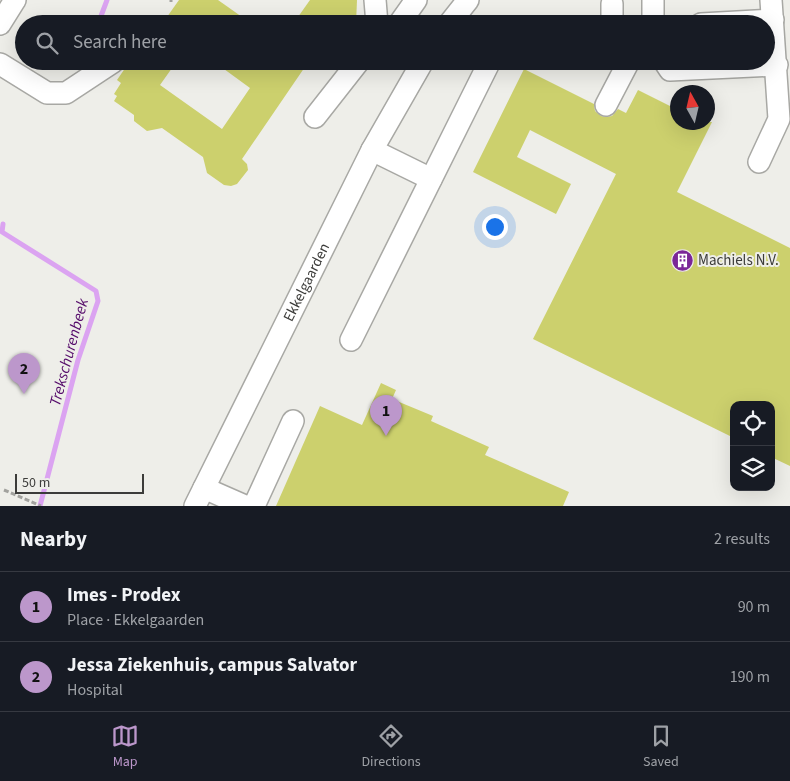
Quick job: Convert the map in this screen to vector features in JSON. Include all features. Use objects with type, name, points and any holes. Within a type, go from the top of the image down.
[{"type":"street","points":[[0,24],[14,0]]},
{"type":"street","points":[[375,0],[377,15]]},
{"type":"street","points":[[405,15],[416,0]]},
{"type":"street","points":[[456,15],[468,0]]},
{"type":"street","points":[[653,0],[653,15]]},
{"type":"street","points":[[747,15],[772,10]]},
{"type":"street","points":[[759,162],[779,119],[775,51]]},
{"type":"street","points":[[0,64],[47,93],[66,93],[101,70]]},
{"type":"street","points":[[315,117],[352,70]]},
{"type":"street","name":"Ekkelgaarden","points":[[199,497],[372,150],[414,70]]},
{"type":"street","points":[[351,340],[486,70]]},
{"type":"street","points":[[606,105],[624,70]]},
{"type":"street","points":[[372,150],[431,179]]},
{"type":"street","points":[[254,506],[293,421]]},
{"type":"street","points":[[199,497],[245,506]]},
{"type":"path","points":[[4,490],[41,506]]},
{"type":"building","points":[[179,0],[218,0],[239,15],[168,15]]},
{"type":"building","points":[[310,0],[357,0],[356,15],[299,15]]},
{"type":"building","points":[[124,70],[171,70],[160,85],[222,129],[250,88],[225,70],[303,70],[242,159],[247,164],[248,170],[237,184],[231,186],[224,185],[207,173],[203,157],[162,128],[147,131],[134,121],[134,115],[114,101],[117,96],[114,94],[121,83],[117,80]]},
{"type":"building","name":"Machiels N.V.","points":[[524,70],[594,104],[595,111],[601,116],[612,116],[618,109],[626,113],[638,90],[670,106],[670,130],[708,130],[677,192],[790,248],[790,466],[775,459],[775,401],[730,401],[730,436],[533,339],[616,174],[530,130],[517,157],[571,184],[556,214],[473,172]]},
{"type":"building","points":[[381,383],[396,390],[392,399],[433,416],[431,421],[489,447],[485,455],[569,492],[563,506],[276,506],[320,406],[362,425]]},
{"type":"waterway","name":"Trekschurenbeek","points":[[101,15],[107,0]]},
{"type":"waterway","name":"Trekschurenbeek","points":[[3,224],[2,232],[96,291],[98,301],[78,360],[40,506]]},
{"type":"place","name":"Machiels N.V.","points":[[682,260]]},
{"type":"place","name":"Jessa Ziekenhuis, campus Salvator","points":[[24,394]]},
{"type":"place","name":"Imes - Prodex","points":[[386,436]]}]
